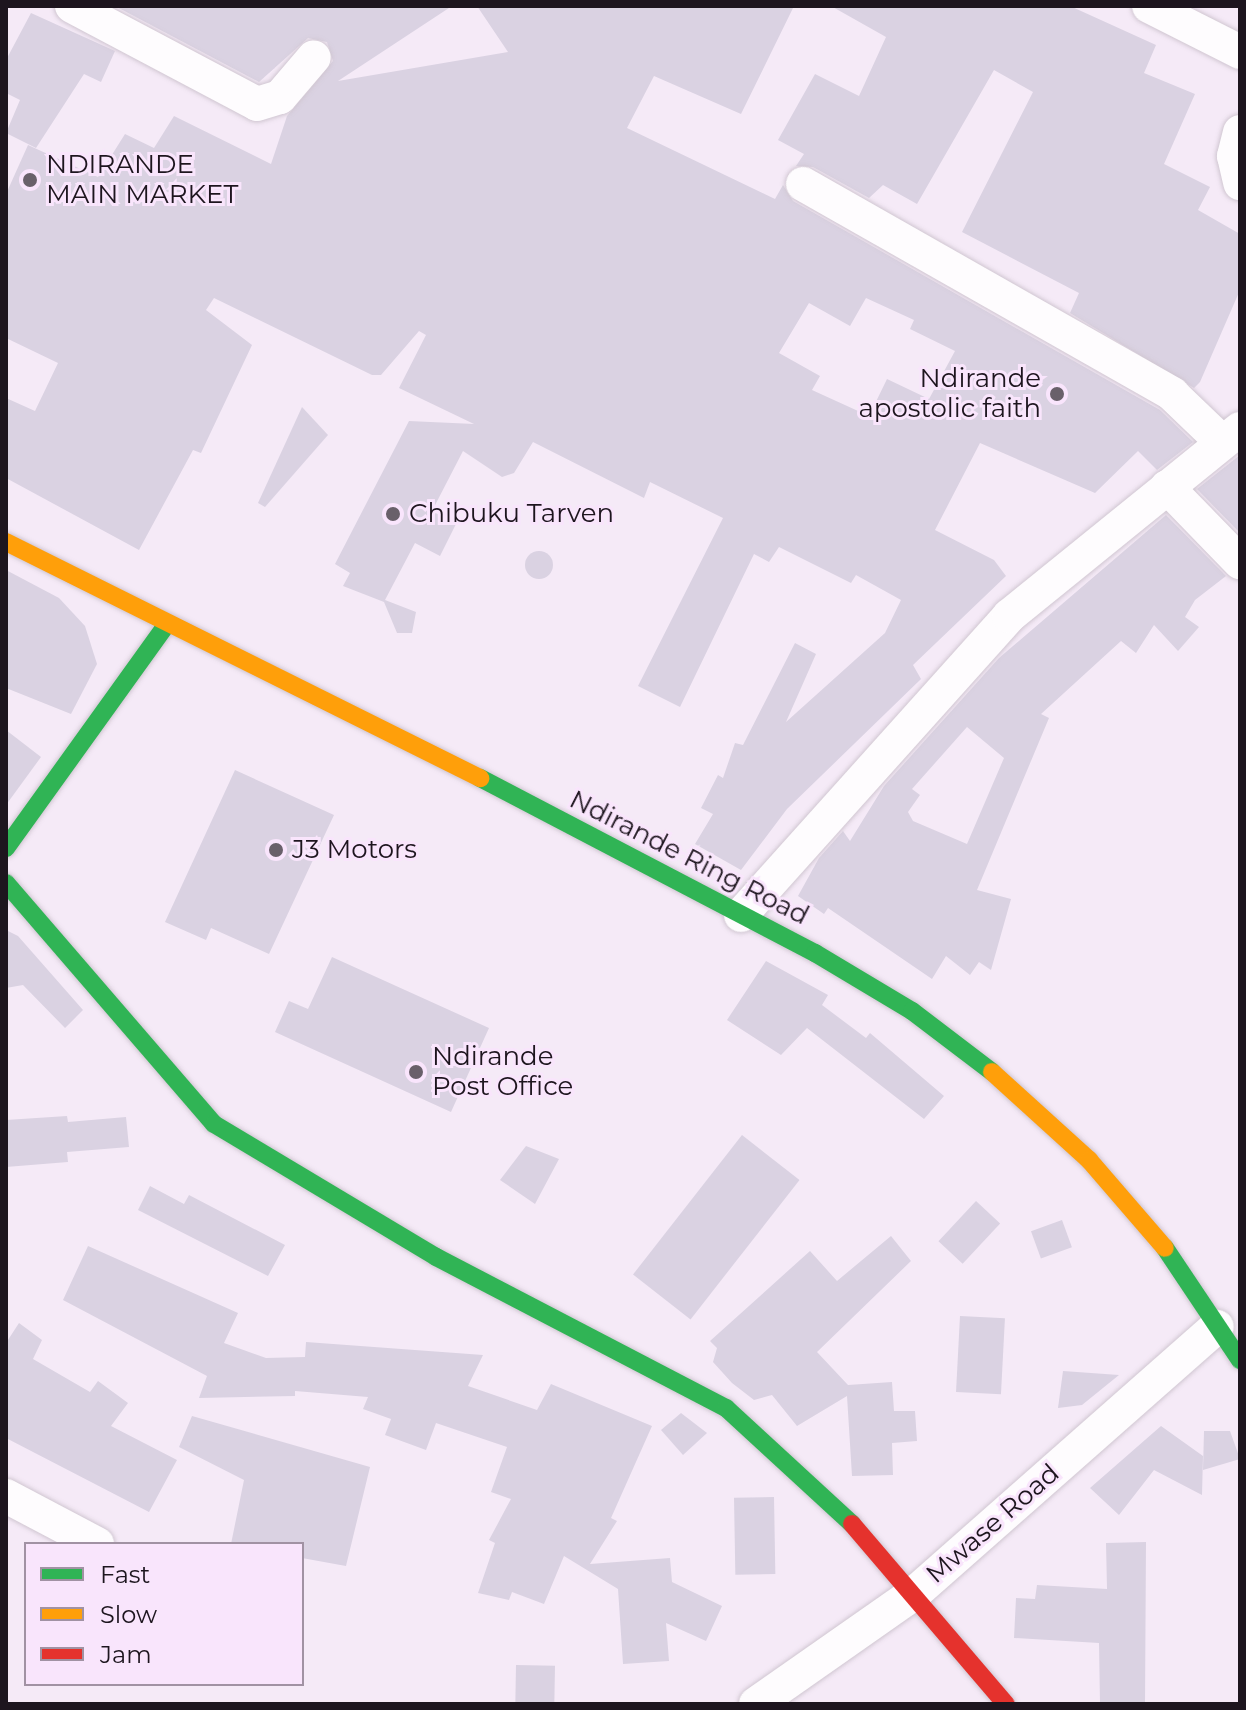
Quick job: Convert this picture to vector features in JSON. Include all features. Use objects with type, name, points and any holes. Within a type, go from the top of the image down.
[{"type":"street","points":[[72,6],[257,104],[280,97],[314,57]]},
{"type":"street","points":[[1149,6],[1240,52]]},
{"type":"street","points":[[1240,132],[1234,156],[1240,183]]},
{"type":"street","points":[[741,915],[1009,616],[1231,436],[1172,394],[803,184]]},
{"type":"street","points":[[1167,487],[1240,562]]},
{"type":"street","name":"Ndirande Ring Road","points":[[6,542],[166,625],[341,705],[741,915],[912,1011],[1008,1084],[1100,1172],[1171,1255],[1240,1360]]},
{"type":"street","points":[[6,848],[166,625]]},
{"type":"street","points":[[6,883],[214,1124],[436,1257],[726,1408],[831,1501],[916,1592],[1006,1704]]},
{"type":"street","name":"Mwase Road","points":[[756,1704],[916,1592],[1217,1327]]},
{"type":"street","points":[[6,1496],[93,1542]]},
{"type":"building","points":[[115,6],[452,6],[338,81],[508,52],[477,6],[794,6],[741,114],[654,76],[627,128],[775,199],[783,185],[793,201],[1160,410],[1193,442],[1157,470],[1138,451],[1095,493],[980,443],[935,530],[994,560],[1006,576],[913,665],[921,679],[787,809],[741,870],[695,844],[713,814],[701,808],[718,775],[723,778],[735,743],[743,745],[795,643],[816,654],[786,722],[885,633],[901,600],[856,575],[851,583],[779,547],[769,562],[754,554],[680,707],[638,686],[723,518],[650,482],[644,498],[533,442],[514,473],[502,477],[463,451],[432,511],[456,524],[440,556],[415,543],[385,600],[416,612],[412,633],[397,633],[384,602],[343,586],[350,573],[335,564],[409,421],[474,424],[399,388],[426,335],[419,331],[381,375],[372,375],[214,298],[206,310],[252,345],[201,453],[193,450],[139,550],[6,478],[6,398],[35,411],[58,363],[6,338],[6,194],[28,145],[98,177],[125,134],[154,148],[174,116],[271,164],[287,116],[333,61],[327,42],[308,38],[259,82]],"holes":[[[866,298],[914,320],[910,329],[955,351],[929,399],[887,379],[869,416],[812,390],[820,376],[779,353],[809,303],[850,326]]]},
{"type":"building","points":[[831,6],[1070,6],[1156,45],[1144,73],[1195,94],[1164,164],[1210,187],[1198,210],[1240,234],[1240,290],[1200,382],[1194,388],[1070,313],[1079,293],[962,232],[1033,92],[994,70],[917,204],[883,185],[869,198],[813,167],[796,166],[804,154],[778,140],[815,74],[859,96],[886,37]]},
{"type":"building","points":[[31,13],[115,51],[101,82],[84,74],[36,148],[6,133],[20,100],[6,93],[6,60]]},
{"type":"building","points":[[302,407],[328,435],[265,507],[258,503]]},
{"type":"building","points":[[1240,455],[1240,533],[1197,489]]},
{"type":"building","points":[[1166,515],[1226,576],[1195,600],[1185,617],[1199,627],[1178,651],[1154,625],[1136,653],[1121,641],[1041,714],[1049,718],[977,890],[1011,899],[991,970],[979,962],[970,975],[946,956],[932,979],[828,908],[824,914],[798,896],[819,858],[843,831],[850,841],[884,786],[999,658]],"holes":[[[967,727],[1004,758],[967,844],[913,821],[908,812],[920,795],[912,789]]]},
{"type":"building","points":[[539,551],[549,555],[553,565],[549,575],[539,579],[529,575],[525,565],[529,555]]},
{"type":"building","points":[[6,570],[59,598],[85,626],[97,664],[71,714],[6,688]]},
{"type":"building","points":[[6,730],[41,757],[6,805]]},
{"type":"building","points":[[235,770],[334,815],[269,954],[211,928],[206,940],[165,922]]},
{"type":"building","points":[[6,930],[18,936],[83,1010],[65,1028],[23,985],[6,988]]},
{"type":"building","name":"Ndirande Post Office","points":[[332,957],[489,1028],[451,1112],[275,1032],[289,1001],[308,1009]]},
{"type":"building","points":[[766,961],[828,995],[822,1005],[866,1038],[870,1033],[944,1096],[924,1119],[807,1028],[781,1055],[727,1020]]},
{"type":"building","points":[[67,1116],[68,1122],[126,1117],[129,1147],[67,1152],[68,1162],[6,1167],[6,1120]]},
{"type":"building","points":[[742,1135],[800,1180],[691,1319],[633,1274]]},
{"type":"building","points":[[526,1146],[559,1159],[535,1204],[500,1180]]},
{"type":"building","points":[[150,1186],[184,1204],[189,1195],[285,1245],[268,1276],[138,1210]]},
{"type":"building","points":[[976,1201],[1000,1224],[963,1264],[938,1241]]},
{"type":"building","points":[[1062,1220],[1072,1247],[1041,1259],[1031,1231]]},
{"type":"building","points":[[891,1236],[911,1261],[817,1352],[848,1385],[892,1382],[894,1411],[915,1411],[917,1441],[892,1443],[893,1475],[852,1476],[847,1396],[797,1426],[772,1395],[754,1400],[732,1383],[713,1362],[717,1348],[710,1341],[810,1251],[837,1281]]},
{"type":"building","points":[[88,1246],[238,1313],[224,1343],[266,1358],[305,1357],[306,1342],[483,1355],[468,1386],[537,1410],[551,1384],[652,1426],[611,1518],[617,1521],[590,1564],[670,1558],[672,1582],[722,1606],[706,1641],[666,1623],[669,1661],[623,1664],[618,1589],[564,1556],[544,1604],[512,1592],[509,1600],[478,1593],[495,1543],[489,1540],[511,1499],[491,1492],[507,1447],[436,1423],[426,1450],[385,1435],[391,1419],[363,1409],[368,1397],[295,1391],[295,1396],[199,1398],[207,1376],[63,1300]]},
{"type":"building","points":[[960,1316],[1005,1318],[1001,1394],[956,1392]]},
{"type":"building","points":[[19,1323],[42,1340],[33,1359],[90,1392],[98,1381],[128,1403],[111,1426],[177,1460],[149,1512],[6,1438],[6,1343]]},
{"type":"building","points":[[1063,1371],[1119,1375],[1082,1405],[1058,1408]]},
{"type":"building","points":[[681,1413],[707,1433],[683,1455],[661,1430]]},
{"type":"building","points":[[192,1416],[370,1467],[346,1566],[304,1558],[304,1542],[231,1542],[244,1480],[179,1447]]},
{"type":"building","points":[[1161,1426],[1203,1456],[1202,1495],[1154,1470],[1119,1515],[1090,1488]]},
{"type":"building","points":[[1204,1431],[1230,1431],[1240,1459],[1203,1470]]},
{"type":"building","points":[[774,1497],[775,1574],[735,1575],[734,1498]]},
{"type":"building","points":[[1146,1542],[1145,1704],[1100,1704],[1099,1643],[1014,1638],[1016,1598],[1035,1599],[1037,1585],[1107,1589],[1106,1543]]},
{"type":"building","points":[[516,1665],[555,1666],[554,1704],[515,1704]]},
{"type":"traffic: fast","points":[[6,848],[166,625]]},
{"type":"traffic: fast","points":[[480,778],[815,953],[912,1011],[992,1072]]},
{"type":"traffic: fast","points":[[6,883],[214,1124],[436,1257],[726,1408],[852,1524]]},
{"type":"traffic: fast","points":[[1165,1248],[1240,1360]]},
{"type":"traffic: slow","points":[[6,542],[480,778]]},
{"type":"traffic: slow","points":[[992,1072],[1089,1160],[1165,1248]]},
{"type":"traffic: jam","points":[[852,1524],[1006,1704]]},
{"type":"place","name":"NDIRANDE MAIN MARKET","points":[[30,180]]},
{"type":"place","name":"Ndirande apostolic faith","points":[[1057,394]]},
{"type":"place","name":"Chibuku Tarven","points":[[393,514]]},
{"type":"place","name":"J3 Motors","points":[[276,850]]},
{"type":"place","name":"Ndirande Post Office","points":[[416,1072]]}]
